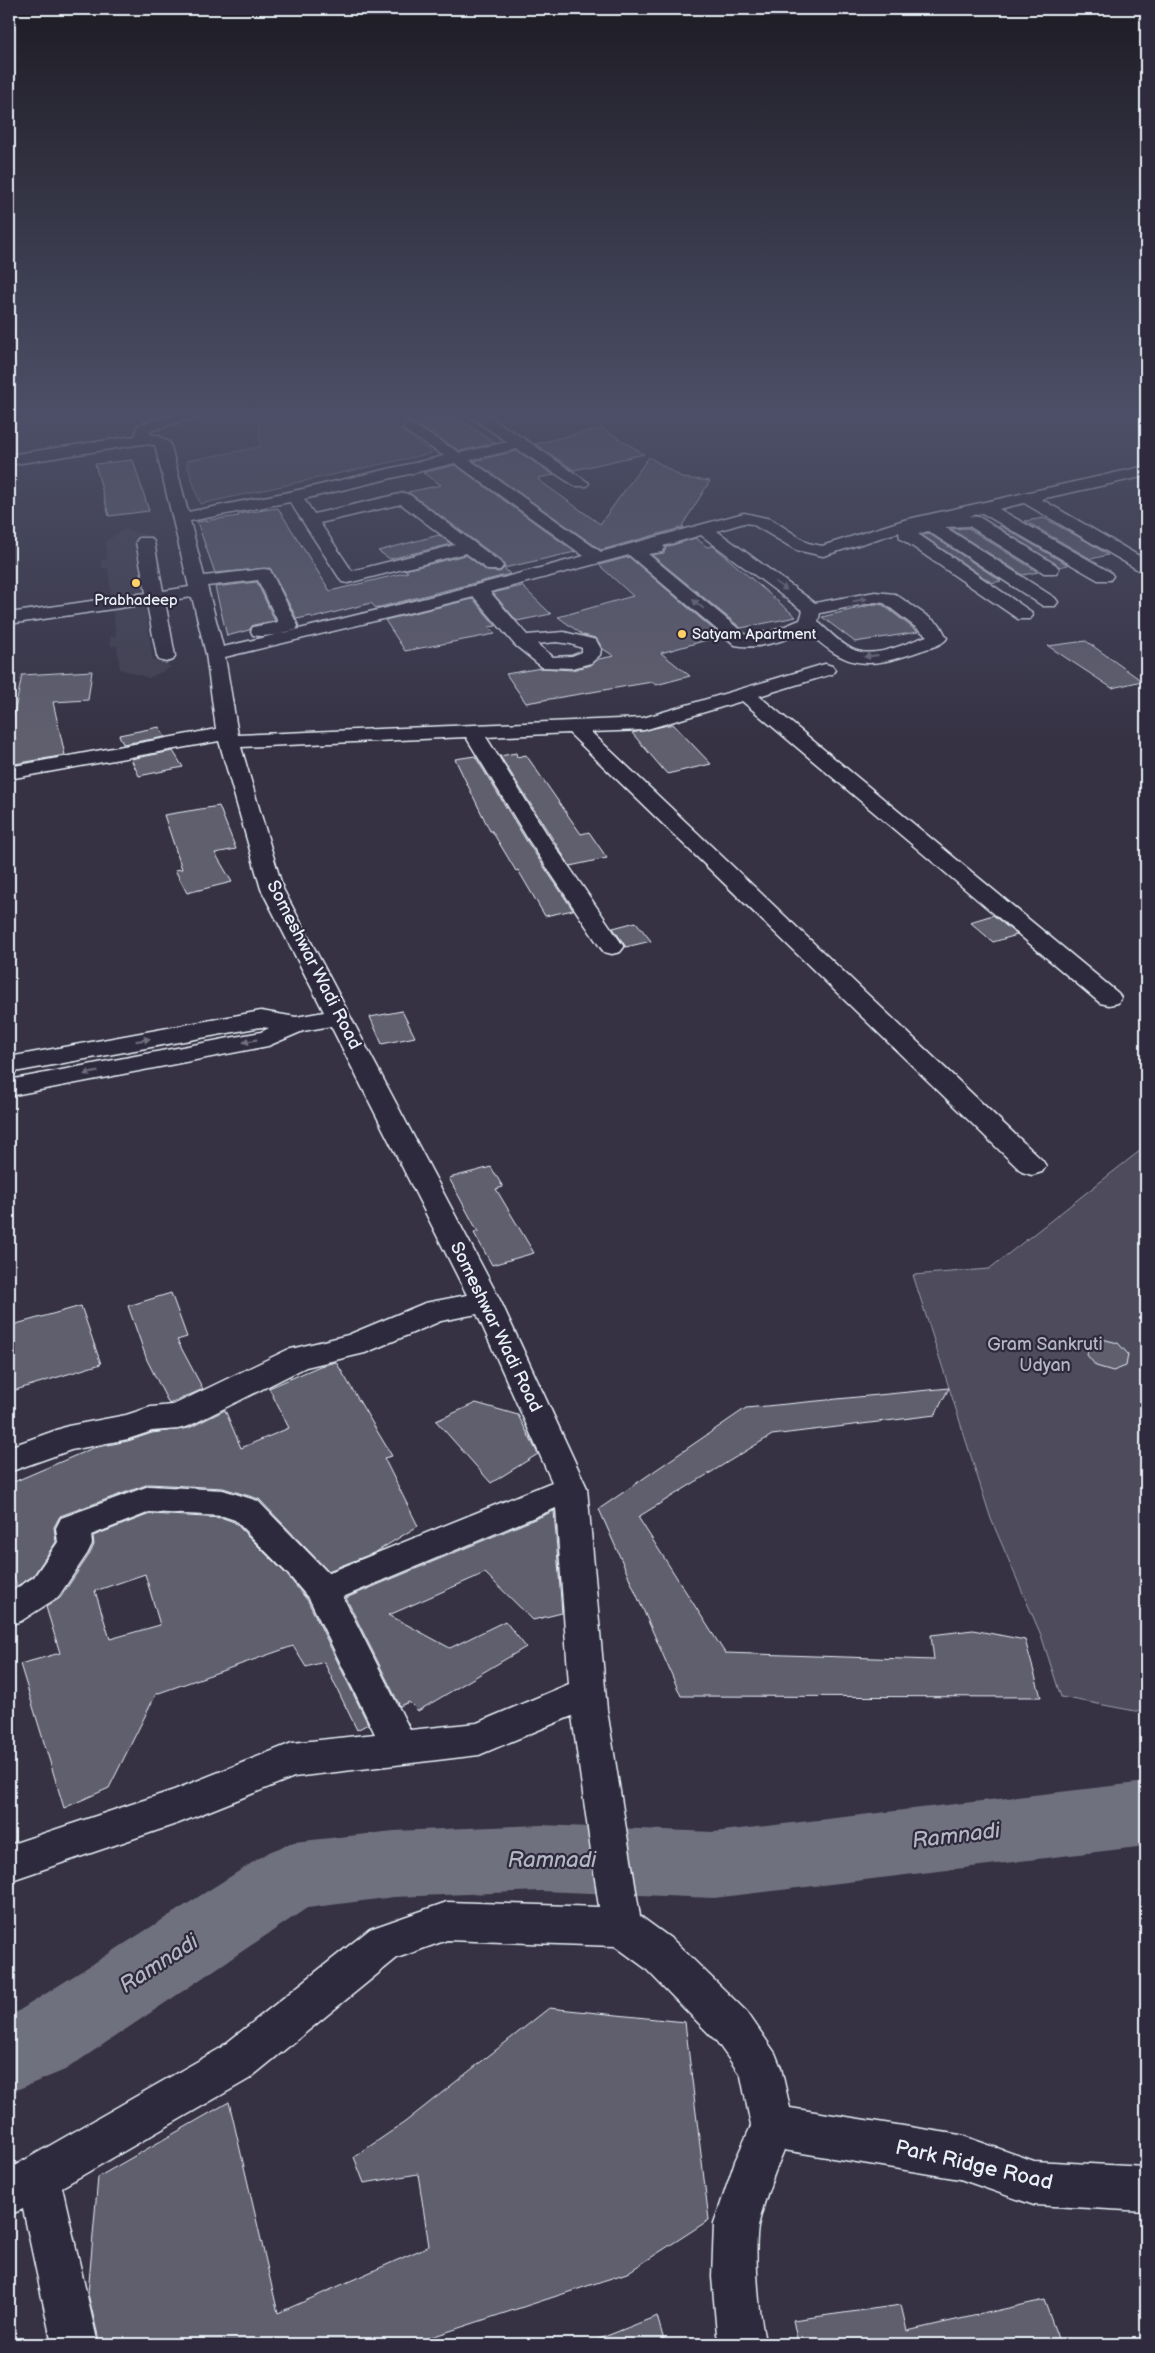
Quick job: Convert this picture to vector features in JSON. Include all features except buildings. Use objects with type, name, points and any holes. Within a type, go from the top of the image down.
[{"type":"street","name":"Someshwar Wadi Road","points":[[182,522],[213,647],[228,737],[272,889],[486,1302],[571,1488],[589,1702],[622,1926]]},
{"type":"street","points":[[311,522],[348,578],[468,547]]},
{"type":"street","points":[[435,522],[494,566]]},
{"type":"street","points":[[547,522],[598,558]]},
{"type":"street","points":[[709,533],[811,616],[846,654],[860,658],[897,653],[938,638],[933,629],[890,598],[876,597],[811,616],[797,630],[763,639],[742,640],[637,554],[642,550],[709,533],[735,522]]},
{"type":"street","points":[[763,522],[809,550],[819,552],[936,522]]},
{"type":"street","points":[[942,522],[928,524],[906,534],[1024,615]]},
{"type":"street","points":[[974,522],[1050,569]]},
{"type":"street","points":[[1010,522],[1104,576]]},
{"type":"street","points":[[1067,522],[1146,567]]},
{"type":"street","points":[[928,524],[1049,602]]},
{"type":"street","points":[[213,647],[313,632],[598,558],[709,533]]},
{"type":"street","points":[[145,542],[166,656]]},
{"type":"street","points":[[9,619],[155,598],[264,574],[288,626],[213,647]]},
{"type":"street","points":[[478,590],[522,641]]},
{"type":"street","points":[[9,773],[228,737],[472,731],[644,724],[825,670]]},
{"type":"street","points":[[745,694],[1109,998]]},
{"type":"street","points":[[574,727],[1032,1166]]},
{"type":"street","points":[[472,731],[539,839],[612,946]]},
{"type":"street","points":[[9,1088],[268,1038],[296,1025],[340,1017]]},
{"type":"street","points":[[9,1065],[261,1019],[296,1025]]},
{"type":"street","points":[[9,1460],[68,1438],[128,1427],[151,1420],[178,1417],[298,1358],[354,1344],[436,1311],[486,1302]]},
{"type":"street","points":[[322,1590],[571,1488]]},
{"type":"street","points":[[9,1612],[46,1587],[75,1544],[73,1528],[149,1499],[223,1504],[246,1510],[300,1564],[322,1590],[400,1747]]},
{"type":"street","points":[[9,1862],[61,1848],[179,1806],[292,1760],[479,1739],[589,1702]]},
{"type":"street","points":[[75,2344],[23,2184],[234,2064],[384,1943],[447,1920],[622,1926],[659,1954],[697,1994],[732,2026],[760,2068],[773,2127],[756,2161],[736,2224],[736,2278],[740,2334],[743,2344]]},
{"type":"street","name":"Park Ridge Road","points":[[773,2127],[960,2157],[1034,2183],[1146,2189]]},
{"type":"shaded area","points":[[125,529],[149,535],[135,543],[153,660],[172,667],[149,678],[120,669],[117,646],[111,646],[110,637],[116,636],[108,568],[102,568],[101,560],[107,559],[105,541]]},
{"type":"green space","name":"Gram Sankruti Udyan","points":[[1146,1146],[1146,1713],[1061,1697],[1041,1635],[991,1519],[913,1275],[989,1269]]},
{"type":"waterway","name":"Ramnadi","points":[[9,2055],[38,2043],[294,1876],[394,1864],[541,1858],[714,1865],[1146,1814]]},
{"type":"place","name":"Prabhadeep","points":[[136,583]]},
{"type":"place","name":"Satyam Apartment","points":[[682,634]]}]
